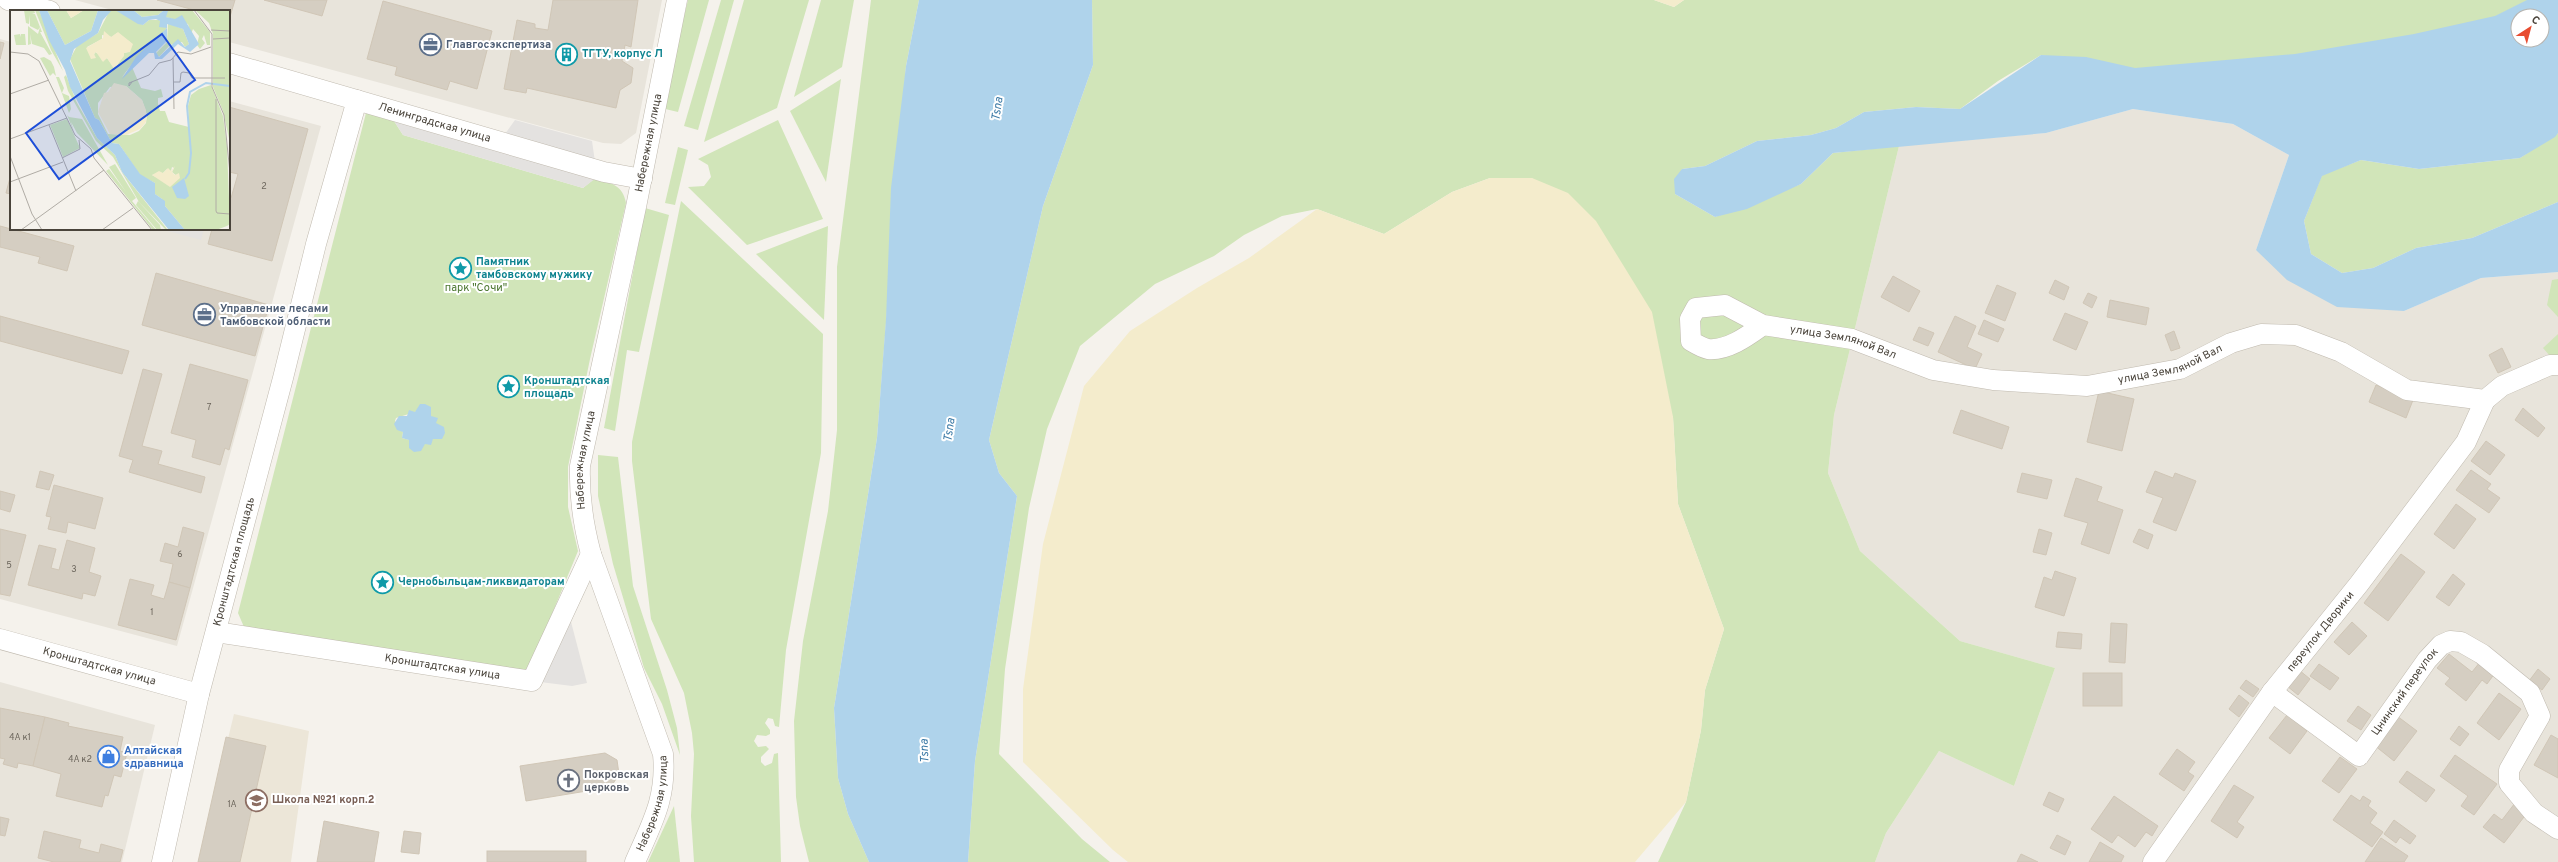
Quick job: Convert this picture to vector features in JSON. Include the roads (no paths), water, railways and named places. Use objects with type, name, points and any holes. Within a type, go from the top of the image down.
[{"type":"street","points":[[8,0],[46,10]]},
{"type":"street","name":"Набережная улица","points":[[635,862],[662,796],[665,778],[663,754],[591,554],[583,525],[580,499],[580,466],[642,179],[677,0]]},
{"type":"street","name":"Ленинградская улица","points":[[230,63],[608,173],[642,179]]},
{"type":"street","name":"Кронштадтская площадь","points":[[162,862],[199,694],[316,244],[357,100]]},
{"type":"street","name":"улица Земляной Вал","points":[[1763,325],[1852,339],[1933,370],[1993,380],[2087,386],[2180,369],[2231,344],[2261,334],[2296,335],[2341,352],[2407,390],[2485,400]]},
{"type":"street","points":[[2485,400],[2502,386],[2550,365],[2558,365]]},
{"type":"street","name":"переулок Дворики","points":[[2152,862],[2272,692],[2359,584],[2466,442],[2485,400]]},
{"type":"street","name":"Кронштадтская улица","points":[[216,632],[532,681],[591,554]]},
{"type":"street","name":"Кронштадтская улица","points":[[0,639],[199,694]]},
{"type":"street","name":"Цнинский переулок","points":[[2272,692],[2358,756],[2427,660],[2441,645],[2450,641],[2461,642],[2482,654],[2530,693],[2540,716],[2509,770],[2509,783],[2534,813],[2558,829]]},
{"type":"water","name":"Tsna","points":[[919,0],[1092,0],[1093,65],[1043,206],[989,440],[999,473],[1017,496],[975,761],[968,862],[869,862],[848,814],[838,778],[834,708],[877,438],[886,319],[891,188],[906,66]]},
{"type":"water","points":[[2527,0],[2558,0],[2558,133],[2555,137],[2520,158],[2419,169],[2361,160],[2322,176],[2304,221],[2311,254],[2342,273],[2373,268],[2416,248],[2472,238],[2558,202],[2558,272],[2481,278],[2404,311],[2337,307],[2287,280],[2256,250],[2289,155],[2233,124],[2133,109],[2046,133],[1833,153],[1801,184],[1747,209],[1715,217],[1675,194],[1674,179],[1682,169],[1705,166],[1757,141],[1811,135],[1836,128],[1864,112],[1916,107],[1960,109],[2041,55],[2086,57],[2135,68],[2295,54],[2414,34],[2495,16],[2510,8],[2510,48],[2550,48],[2550,8],[2511,8]]},
{"type":"water","points":[[420,404],[425,404],[431,407],[431,416],[438,418],[436,423],[444,427],[445,433],[442,439],[433,439],[431,445],[425,444],[421,451],[414,452],[409,448],[409,440],[402,438],[403,432],[397,430],[394,424],[399,416],[407,416],[409,410],[415,412]]},
{"type":"place","name":"Главгосэкспертиза","points":[[430,45]]},
{"type":"place","name":"ТГТУ, корпус Л","points":[[567,54]]},
{"type":"place","name":"Памятник тамбовскому мужику","points":[[460,268]]},
{"type":"place","name":"Управление лесами Тамбовской области","points":[[205,315]]},
{"type":"place","name":"Кронштадтская площадь","points":[[509,387]]},
{"type":"place","name":"Чернобыльцам-ликвидаторам","points":[[383,582]]},
{"type":"place","name":"Алтайская здравница","points":[[108,757]]},
{"type":"place","name":"Покровская церковь","points":[[569,781]]},
{"type":"place","name":"Школа №21 корп.2","points":[[256,800]]},
{"type":"park label","name":"парк \"Сочи\"","points":[[476,288]]}]
